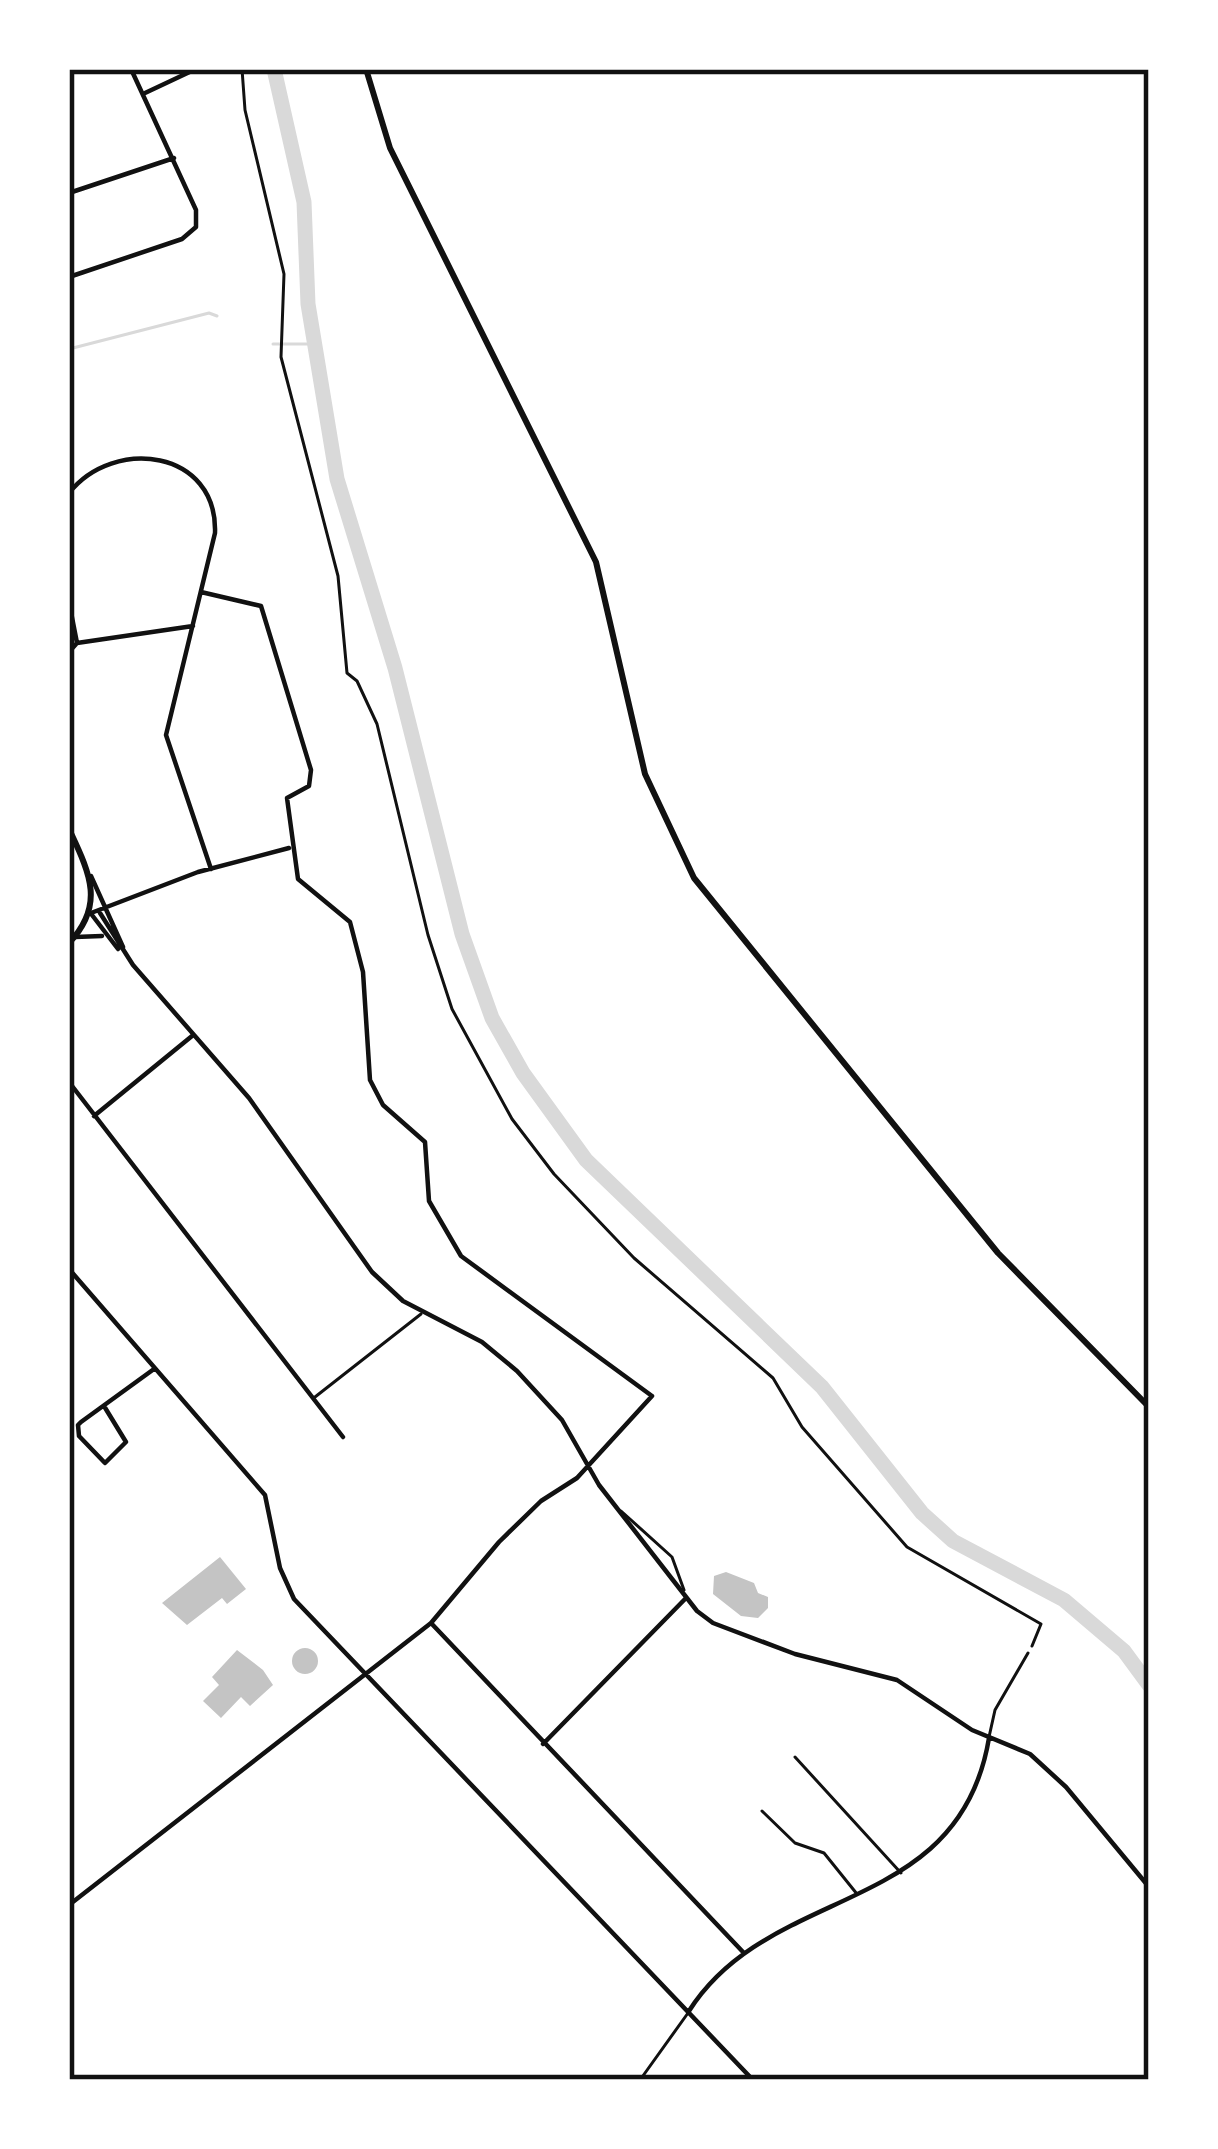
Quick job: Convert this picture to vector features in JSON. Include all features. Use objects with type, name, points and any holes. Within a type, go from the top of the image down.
[{"type":"street","points":[[69,277],[191,234],[196,210],[131,69]]},
{"type":"street","points":[[145,93],[196,69]]},
{"type":"street","points":[[366,69],[390,148],[596,562],[631,725],[677,849],[724,921],[998,1253],[1149,1406]]},
{"type":"street","points":[[69,193],[174,158]]},
{"type":"street","points":[[69,494],[96,467],[118,458],[159,460],[184,471],[206,491],[215,521],[166,735],[211,869]]},
{"type":"street","points":[[69,1905],[431,1623],[499,1542],[620,1435],[651,1393],[469,1262],[450,1241],[429,1201],[425,1142],[383,1105],[370,1080],[363,972],[350,922],[340,909],[301,886],[290,848],[287,798],[309,786],[311,770],[275,642],[261,606],[201,592]]},
{"type":"street","points":[[69,602],[77,643]]},
{"type":"street","points":[[69,652],[77,643],[193,626]]},
{"type":"street","points":[[69,829],[109,910],[125,955]]},
{"type":"street","points":[[72,940],[95,914],[211,869],[290,848]]},
{"type":"street","points":[[89,873],[95,914],[108,938],[125,955]]},
{"type":"street","points":[[95,914],[192,1036],[249,1098],[372,1272],[422,1313],[500,1355],[562,1420],[587,1465],[704,1617],[736,1632],[907,1684],[989,1738],[1042,1763],[1149,1887]]},
{"type":"street","points":[[72,940],[108,938]]},
{"type":"street","points":[[94,1115],[192,1036]]},
{"type":"street","points":[[69,1082],[343,1437]]},
{"type":"street","points":[[69,1269],[266,1495],[280,1568],[294,1599],[752,2080]]},
{"type":"street","points":[[104,1406],[126,1442],[105,1463],[76,1430],[104,1406],[154,1369]]},
{"type":"street","points":[[542,1744],[686,1598]]},
{"type":"street","points":[[431,1623],[743,1952]]},
{"type":"street","points":[[689,2011],[743,1952],[901,1873],[941,1840],[969,1796],[989,1738]]},
{"type":"lane","points":[[312,1399],[422,1313]]},
{"type":"lane","points":[[618,1508],[671,1557],[686,1598]]},
{"type":"lane","points":[[989,1738],[995,1710],[1028,1653]]},
{"type":"lane","points":[[795,1757],[901,1873]]},
{"type":"lane","points":[[762,1811],[794,1843],[824,1853],[857,1894]]},
{"type":"lane","points":[[640,2080],[689,2011]]},
{"type":"path","points":[[242,69],[245,110],[284,274],[278,343],[306,471],[338,576],[347,673],[357,681],[377,724],[428,935],[452,1009],[512,1119],[554,1174],[634,1258],[773,1378],[802,1427],[907,1547],[1044,1627],[1028,1653]]},
{"type":"building","points":[[220,1557],[246,1589],[227,1604],[222,1598],[187,1625],[162,1603]]},
{"type":"building","points":[[726,1572],[754,1583],[758,1593],[768,1597],[768,1608],[758,1618],[741,1616],[713,1594],[714,1576]]},
{"type":"building","points":[[305,1648],[318,1661],[305,1674],[292,1661]]},
{"type":"building","points":[[237,1650],[263,1670],[273,1685],[250,1706],[241,1697],[221,1718],[203,1701],[219,1685],[212,1677]]},
{"type":"waterway","points":[[274,69],[304,202],[308,304],[337,479],[395,668],[462,934],[492,1018],[523,1073],[586,1160],[822,1387],[922,1513],[953,1541],[1064,1600],[1124,1651],[1149,1685]]},
{"type":"waterway","points":[[69,349],[209,313],[217,316]]},
{"type":"waterway","points":[[273,344],[312,344]]}]
